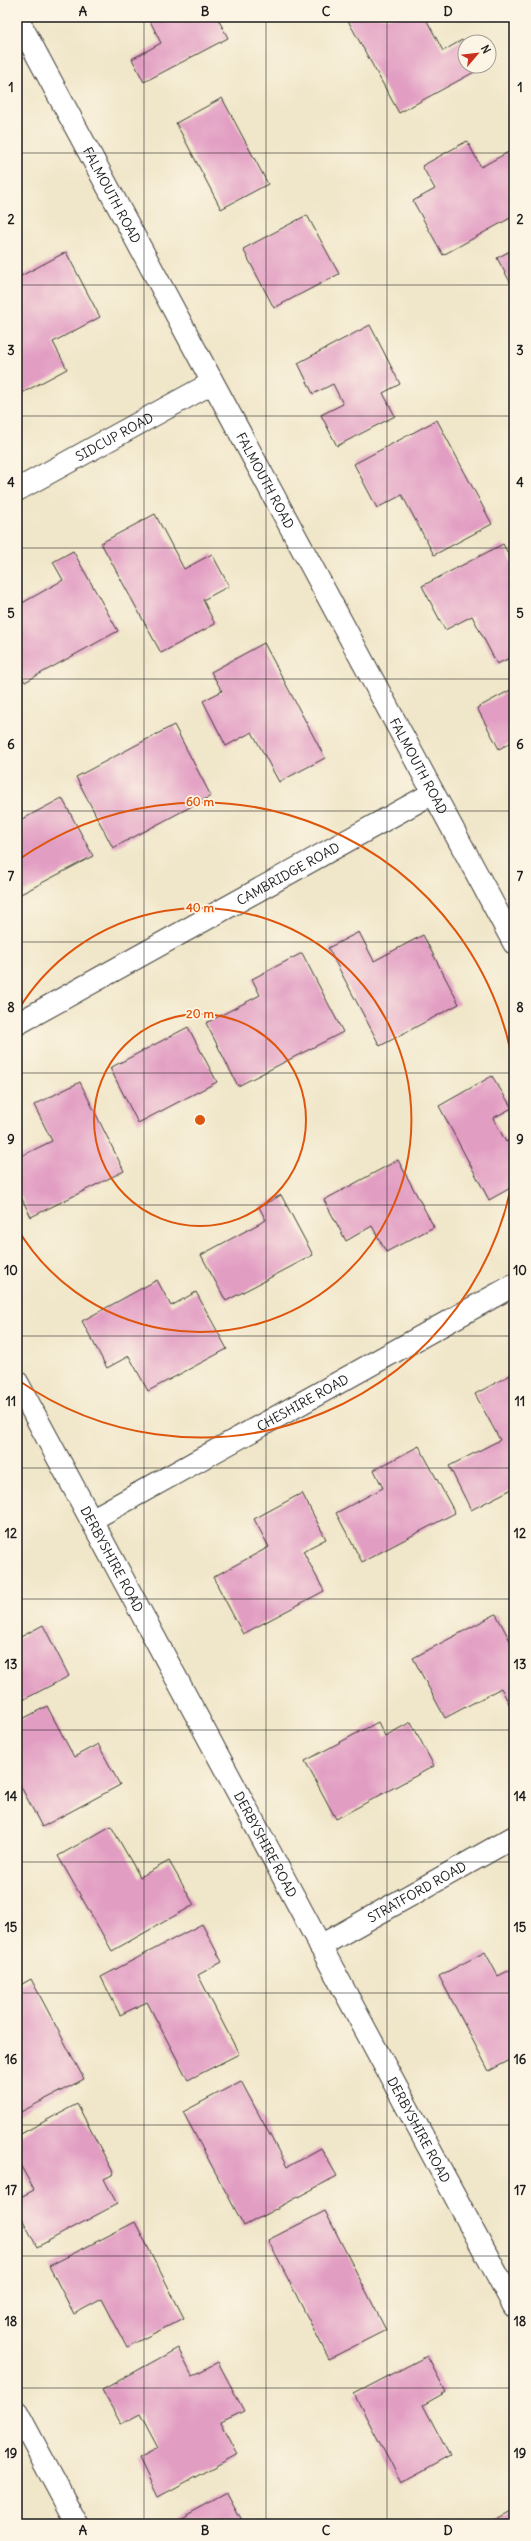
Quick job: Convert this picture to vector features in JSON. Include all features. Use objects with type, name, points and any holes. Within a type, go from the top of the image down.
[{"type":"street","name":"FALMOUTH ROAD","points":[[17,18],[514,943]]},
{"type":"street","name":"SIDCUP ROAD","points":[[17,490],[212,383]]},
{"type":"street","name":"CAMBRIDGE ROAD","points":[[17,1024],[433,793]]},
{"type":"street","name":"CHESHIRE ROAD","points":[[91,1520],[514,1285]]},
{"type":"street","name":"DERBYSHIRE ROAD","points":[[17,1382],[514,2306]]},
{"type":"street","name":"STRATFORD ROAD","points":[[320,1946],[514,1837]]},
{"type":"street","points":[[17,2412],[77,2524]]},
{"type":"building","points":[[148,17],[217,17],[228,38],[144,82],[132,59],[161,43]]},
{"type":"building","points":[[346,17],[425,17],[443,51],[457,43],[457,74],[471,74],[399,113]]},
{"type":"building","points":[[222,98],[268,184],[221,209],[176,123]]},
{"type":"building","points":[[467,141],[481,167],[514,149],[514,216],[443,255],[413,201],[435,189],[422,166]]},
{"type":"building","points":[[307,215],[339,274],[274,308],[243,249]]},
{"type":"building","points":[[514,249],[514,289],[497,258]]},
{"type":"building","points":[[66,252],[100,317],[53,342],[67,369],[20,394],[17,389],[17,278]]},
{"type":"building","points":[[370,325],[400,384],[383,393],[395,416],[337,446],[321,415],[343,404],[333,384],[313,394],[298,363]]},
{"type":"building","points":[[437,420],[492,524],[434,555],[402,495],[377,508],[354,464]]},
{"type":"building","points":[[155,514],[184,569],[212,554],[229,586],[203,600],[215,624],[161,653],[101,543]]},
{"type":"building","points":[[503,544],[514,565],[514,656],[497,664],[472,616],[445,630],[422,586]]},
{"type":"building","points":[[73,551],[118,631],[25,682],[17,668],[17,606],[63,580],[53,562]]},
{"type":"building","points":[[264,643],[325,758],[279,782],[252,732],[226,746],[203,701],[222,691],[211,672]]},
{"type":"building","points":[[514,688],[514,741],[499,749],[477,708]]},
{"type":"building","points":[[174,725],[211,796],[113,848],[76,777]]},
{"type":"building","points":[[62,798],[93,856],[17,896],[17,822]]},
{"type":"building","points":[[359,932],[374,961],[423,935],[459,1004],[380,1046],[328,948]]},
{"type":"building","points":[[302,953],[343,1032],[238,1086],[206,1023],[260,995],[252,979]]},
{"type":"building","points":[[188,1027],[217,1082],[138,1123],[110,1068]]},
{"type":"building","points":[[492,1076],[512,1108],[493,1118],[506,1142],[514,1137],[514,1186],[489,1200],[439,1106]]},
{"type":"building","points":[[80,1082],[124,1171],[31,1217],[17,1189],[17,1158],[52,1141],[34,1105]]},
{"type":"building","points":[[398,1160],[434,1227],[386,1252],[372,1226],[346,1241],[324,1200]]},
{"type":"building","points":[[281,1195],[313,1255],[226,1301],[201,1255],[266,1220],[259,1207]]},
{"type":"building","points":[[157,1280],[171,1306],[196,1292],[227,1349],[148,1391],[129,1356],[107,1368],[82,1321]]},
{"type":"building","points":[[514,1373],[514,1488],[471,1510],[449,1466],[500,1440],[475,1394]]},
{"type":"building","points":[[419,1446],[455,1513],[362,1562],[336,1513],[383,1488],[374,1470]]},
{"type":"building","points":[[302,1493],[326,1539],[303,1551],[324,1591],[243,1634],[213,1577],[269,1547],[254,1519]]},
{"type":"building","points":[[496,1614],[514,1648],[514,1713],[501,1688],[445,1718],[413,1658]]},
{"type":"building","points":[[43,1625],[69,1676],[17,1703],[17,1639]]},
{"type":"building","points":[[47,1706],[74,1757],[98,1744],[120,1785],[42,1827],[17,1779],[17,1722]]},
{"type":"building","points":[[378,1722],[385,1736],[411,1722],[434,1766],[336,1819],[305,1761]]},
{"type":"building","points":[[111,1826],[140,1877],[169,1861],[194,1905],[112,1951],[58,1856]]},
{"type":"building","points":[[202,1924],[222,1962],[198,1975],[239,2054],[188,2080],[147,2002],[120,2015],[101,1977]]},
{"type":"building","points":[[485,1952],[498,1976],[514,1968],[514,2058],[489,2071],[439,1976]]},
{"type":"building","points":[[31,1979],[84,2079],[17,2114],[17,1987]]},
{"type":"building","points":[[241,2081],[287,2167],[321,2148],[337,2176],[244,2226],[183,2112]]},
{"type":"building","points":[[77,2104],[114,2174],[104,2179],[117,2204],[37,2247],[17,2209],[17,2199],[34,2190],[17,2159],[17,2136]]},
{"type":"building","points":[[325,2211],[386,2330],[329,2359],[268,2240]]},
{"type":"building","points":[[135,2222],[184,2318],[127,2347],[102,2299],[74,2314],[49,2266]]},
{"type":"building","points":[[178,2348],[192,2376],[218,2362],[244,2411],[221,2422],[238,2454],[158,2497],[139,2458],[158,2448],[140,2414],[121,2424],[102,2390]]},
{"type":"building","points":[[427,2356],[446,2392],[423,2405],[450,2456],[401,2483],[354,2394]]},
{"type":"building","points":[[227,2493],[244,2524],[175,2524],[174,2522]]},
{"type":"building","points":[[514,2509],[514,2524],[486,2524]]}]
